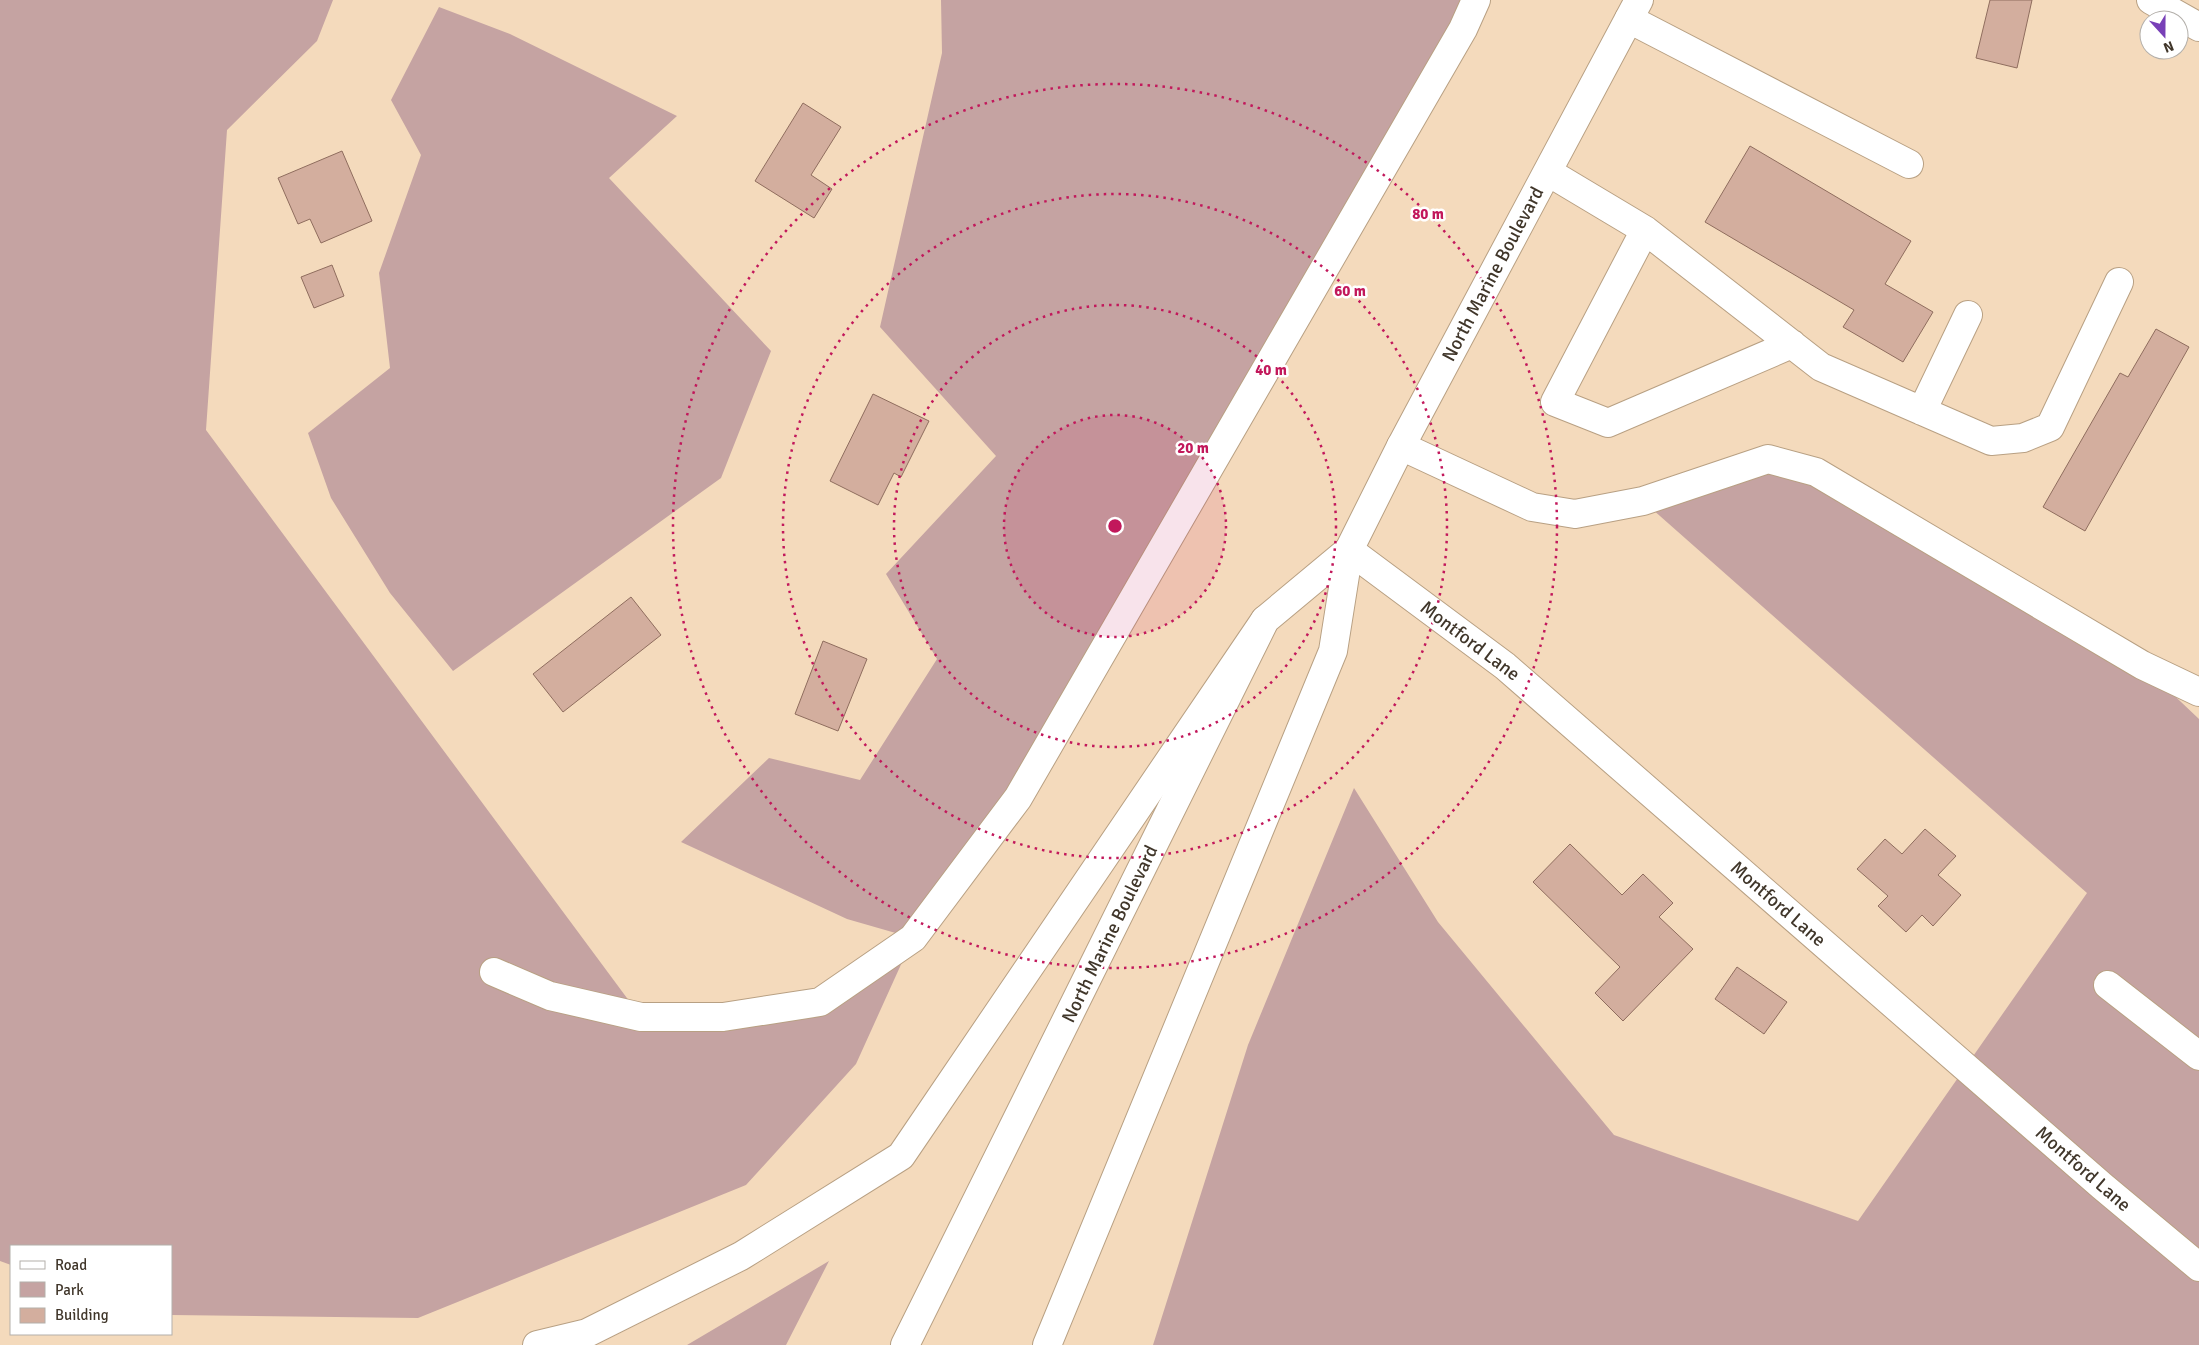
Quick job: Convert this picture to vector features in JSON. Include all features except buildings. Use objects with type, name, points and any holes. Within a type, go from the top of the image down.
[{"type":"main road","points":[[494,972],[550,996],[641,1017],[723,1017],[820,1002],[913,938],[1018,798],[1458,37],[1476,0]]},
{"type":"main road","points":[[2151,0],[2199,27]]},
{"type":"main road","points":[[1634,10],[1909,164]]},
{"type":"main road","name":"North Marine Boulevard","points":[[1047,1345],[1333,651],[1349,550],[1401,446],[1634,10]]},
{"type":"main road","points":[[1548,172],[1645,230],[1821,366],[1991,441],[2023,438],[2050,427],[2119,282]]},
{"type":"main road","points":[[1645,230],[1554,402],[1608,423],[1792,344]]},
{"type":"main road","points":[[1922,411],[1968,315]]},
{"type":"main road","points":[[1401,446],[1532,506],[1575,514],[1643,501],[1768,459],[1816,472],[2142,665],[2199,692]]},
{"type":"main road","name":"North Marine Boulevard","points":[[905,1345],[1265,620],[1349,550]]},
{"type":"main road","name":"Montford Lane","points":[[1349,550],[1505,666],[2102,1186],[2199,1267]]},
{"type":"main road","points":[[537,1345],[587,1333],[741,1256],[901,1156],[1265,620]]},
{"type":"main road","points":[[2108,985],[2199,1056]]},
{"type":"green space","points":[[0,0],[333,0],[317,41],[227,130],[206,430],[641,1017],[820,1002],[913,938],[856,1064],[746,1185],[418,1318],[172,1315],[172,1245],[10,1245],[10,1265],[0,1261]]},
{"type":"green space","points":[[941,0],[1476,0],[1018,798],[913,938],[847,919],[681,842],[769,758],[860,780],[937,659],[886,574],[996,456],[880,327],[942,53]]},
{"type":"green space","points":[[439,7],[510,34],[677,116],[609,178],[771,351],[721,478],[453,671],[390,593],[331,498],[308,433],[390,368],[379,273],[421,155],[391,100]]},
{"type":"green space","points":[[1768,459],[2142,665],[2199,719],[2199,1345],[1153,1345],[1248,1045],[1354,788],[1438,922],[1614,1135],[1858,1221],[2087,893],[1643,501]]},
{"type":"green space","points":[[829,1261],[786,1345],[687,1345]]}]
